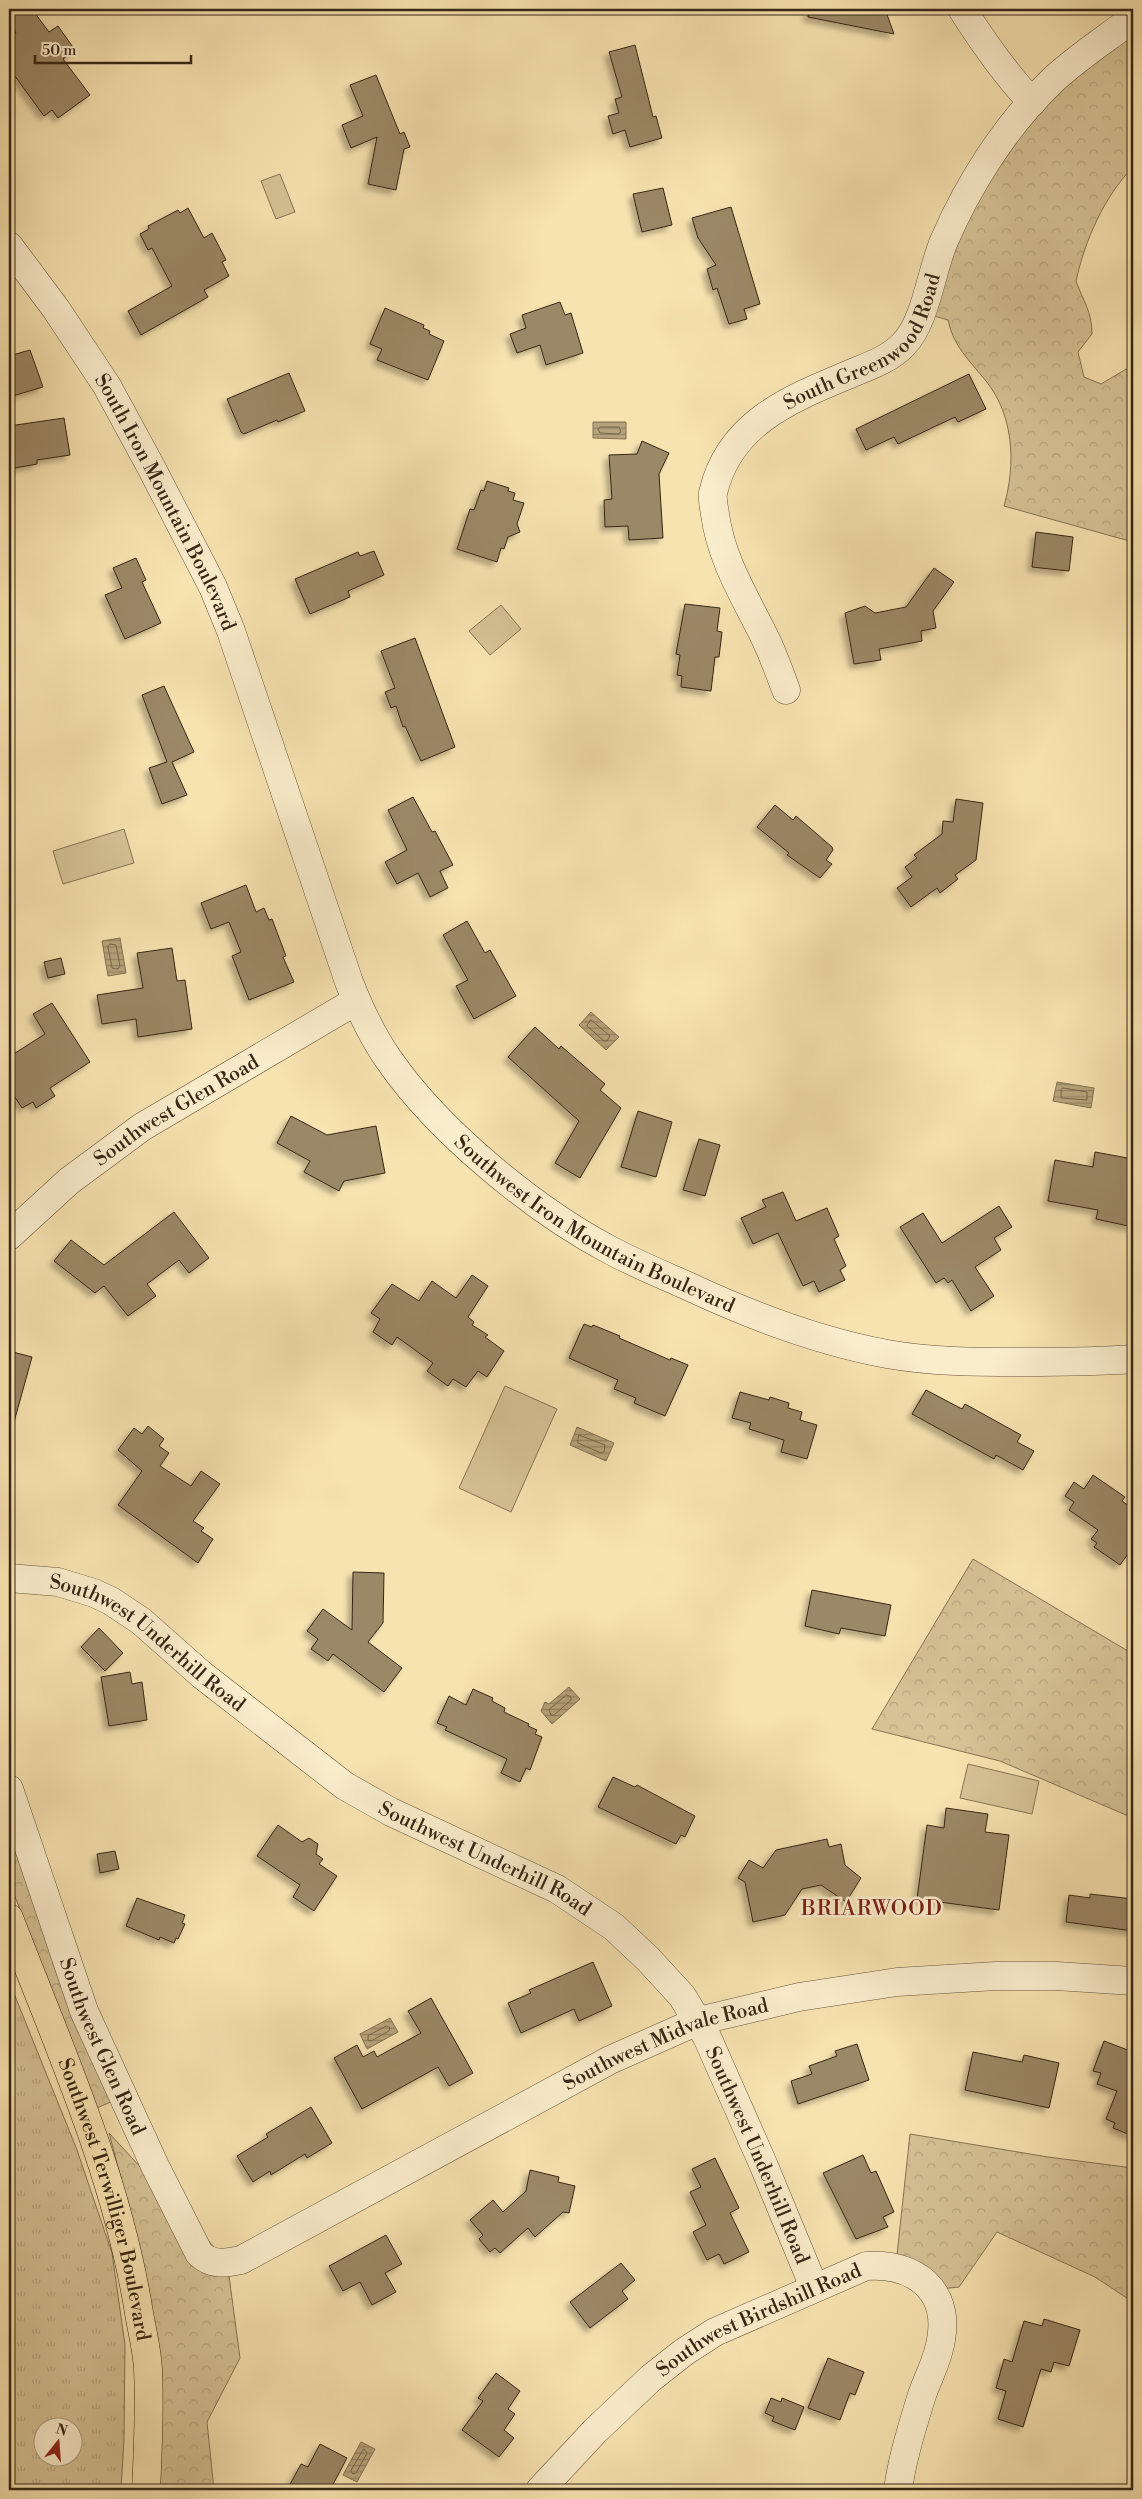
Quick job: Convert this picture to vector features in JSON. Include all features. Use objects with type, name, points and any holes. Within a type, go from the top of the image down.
[{"type":"main road","name":"Southwest Terwilliger Boulevard","points":[[9,1918],[88,2121],[114,2197],[130,2258],[148,2368],[149,2417],[146,2490]]},
{"type":"street","points":[[962,9],[982,41],[1032,102]]},
{"type":"street","name":"South Greenwood Road","points":[[786,690],[768,644],[726,562],[717,529],[712,497],[718,474],[729,451],[739,438],[771,412],[793,398],[888,358],[905,344],[918,321],[944,242],[974,181],[1013,124],[1053,80],[1133,20]]},
{"type":"street","name":"South Iron Mountain Boulevard","points":[[9,246],[97,370],[134,434],[200,559],[231,631],[280,779]]},
{"type":"street","name":"Southwest Iron Mountain Boulevard","points":[[280,779],[342,965],[372,1035],[388,1060],[423,1103],[487,1163],[550,1213],[608,1249],[636,1263],[733,1307],[787,1328],[888,1354],[948,1361],[1129,1365]]},
{"type":"street","name":"Southwest Glen Road","points":[[9,1236],[69,1181],[142,1127],[356,1001]]},
{"type":"street","name":"Southwest Underhill Road","points":[[9,1578],[37,1579],[76,1587],[94,1593],[125,1610],[202,1675],[345,1786],[391,1812],[535,1878],[603,1919],[648,1959],[682,1996],[698,2021],[730,2086],[814,2287]]},
{"type":"street","name":"Southwest Glen Road","points":[[9,1789],[84,2011],[159,2174],[199,2253],[205,2259],[225,2263],[241,2260]]},
{"type":"street","name":"Southwest Midvale Road","points":[[241,2260],[610,2060],[698,2021],[799,1997],[897,1982],[996,1976],[1056,1976],[1133,1981]]},
{"type":"street","name":"Southwest Birdshill Road","points":[[540,2490],[595,2431],[651,2378],[684,2352],[715,2332],[814,2287],[866,2266],[883,2265],[900,2268],[919,2276],[935,2295],[943,2325],[941,2342],[906,2446],[898,2490]]},
{"type":"green space","points":[[1133,32],[1133,167],[1113,192],[1097,220],[1090,235],[1076,281],[1089,312],[1092,326],[1092,334],[1078,352],[1084,377],[1101,384],[1133,365],[1133,542],[1004,506],[1008,490],[1011,457],[1007,425],[1002,409],[986,381],[958,345],[948,320],[931,315],[938,290],[980,192],[1045,103]]},
{"type":"green space","points":[[280,174],[295,212],[276,219],[261,181]]},
{"type":"green space","points":[[501,605],[521,629],[490,655],[469,631]]},
{"type":"green space","points":[[124,829],[134,863],[63,884],[53,851]]},
{"type":"green space","points":[[505,1386],[557,1409],[511,1512],[459,1488]]},
{"type":"green space","points":[[973,1559],[1133,1654],[1133,1818],[1000,1761],[872,1729]]},
{"type":"green space","points":[[968,1764],[1039,1781],[1032,1814],[960,1798]]},
{"type":"green space","points":[[9,1814],[115,2100],[97,2108],[9,1881]]},
{"type":"green space","points":[[9,1981],[77,2150],[112,2253],[125,2345],[124,2439],[121,2490],[9,2490]]},
{"type":"green space","points":[[109,2133],[227,2261],[240,2358],[207,2422],[214,2490],[158,2490],[142,2257]]},
{"type":"green space","points":[[910,2134],[1048,2157],[1133,2168],[1133,2302],[1095,2277],[997,2232],[959,2287],[939,2289],[897,2255]]},
{"type":"water","points":[[593,422],[626,422],[626,439],[593,438]]},
{"type":"water","points":[[120,938],[126,973],[108,976],[102,941]]},
{"type":"water","points":[[591,1012],[619,1037],[606,1050],[579,1025]]},
{"type":"water","points":[[1057,1082],[1094,1088],[1091,1108],[1053,1101]]},
{"type":"water","points":[[577,1427],[614,1443],[606,1461],[570,1445]]},
{"type":"water","points":[[569,1687],[580,1699],[552,1724],[541,1711],[545,1702],[549,1704]]},
{"type":"water","points":[[390,2018],[398,2032],[367,2049],[360,2034]]},
{"type":"water","points":[[361,2442],[375,2449],[357,2482],[343,2475]]},
{"type":"building","points":[[9,9],[32,9],[49,32],[58,26],[75,50],[63,59],[90,95],[58,118],[52,110],[44,116],[9,68],[9,39],[16,33],[9,23]]},
{"type":"building","points":[[809,9],[885,9],[894,34],[808,17]]},
{"type":"building","points":[[635,45],[653,117],[656,116],[662,138],[630,147],[625,130],[613,134],[608,116],[619,113],[615,99],[622,97],[609,52]]},
{"type":"building","points":[[376,75],[400,134],[404,132],[410,147],[404,149],[396,190],[368,184],[377,137],[351,148],[342,125],[363,116],[350,85]]},
{"type":"building","points":[[663,188],[672,225],[642,232],[633,194]]},
{"type":"building","points":[[731,207],[760,304],[744,309],[747,319],[729,324],[717,288],[713,290],[707,269],[716,265],[698,238],[692,218]]},
{"type":"building","points":[[188,208],[204,238],[212,233],[226,260],[222,262],[229,276],[204,290],[208,297],[141,335],[128,311],[172,286],[152,248],[148,250],[140,234],[149,229],[148,226],[178,210],[180,213]]},
{"type":"building","points":[[560,302],[565,315],[571,313],[583,353],[546,365],[540,345],[517,353],[510,334],[526,328],[522,315]]},
{"type":"building","points":[[385,308],[424,325],[423,328],[430,331],[429,334],[444,341],[428,380],[377,360],[382,349],[370,344]]},
{"type":"building","points":[[30,350],[43,387],[9,397],[9,356]]},
{"type":"building","points":[[289,373],[305,411],[244,434],[241,432],[227,399]]},
{"type":"building","points":[[969,374],[986,409],[958,422],[955,417],[898,444],[894,437],[866,450],[856,429]]},
{"type":"building","points":[[64,418],[70,455],[37,460],[37,464],[9,469],[9,426]]},
{"type":"building","points":[[642,441],[669,453],[659,474],[663,538],[629,540],[628,526],[605,527],[604,500],[612,499],[609,455],[637,454]]},
{"type":"building","points":[[487,481],[509,488],[508,491],[515,493],[513,500],[524,503],[517,524],[520,532],[508,537],[504,549],[501,548],[497,562],[457,549],[470,509],[474,510],[481,490],[484,491]]},
{"type":"building","points":[[1036,532],[1073,537],[1069,571],[1032,567]]},
{"type":"building","points":[[374,551],[384,575],[348,591],[350,597],[310,614],[295,579],[358,552],[360,556]]},
{"type":"building","points":[[136,558],[146,580],[142,582],[161,623],[125,639],[105,595],[122,588],[113,568]]},
{"type":"building","points":[[934,568],[954,582],[933,611],[936,628],[921,631],[922,641],[879,649],[881,660],[854,664],[845,613],[865,606],[875,613],[906,607]]},
{"type":"building","points":[[685,604],[720,608],[717,631],[722,632],[719,657],[715,657],[711,691],[681,687],[682,676],[677,675],[680,655],[676,654]]},
{"type":"building","points":[[415,638],[455,747],[421,761],[405,726],[403,727],[396,706],[391,708],[385,692],[395,688],[381,651]]},
{"type":"building","points":[[164,686],[194,752],[172,762],[187,795],[162,804],[149,768],[167,762],[142,695]]},
{"type":"building","points":[[413,797],[432,832],[435,831],[453,865],[440,871],[448,888],[430,897],[418,873],[397,884],[385,862],[407,850],[388,810]]},
{"type":"building","points":[[956,799],[983,803],[976,860],[955,875],[958,879],[940,893],[937,888],[911,907],[897,888],[912,877],[905,867],[917,858],[914,855],[942,834],[943,821],[953,822]]},
{"type":"building","points":[[775,805],[793,820],[796,816],[832,847],[833,850],[826,860],[832,864],[820,878],[787,855],[789,853],[757,827]]},
{"type":"building","points":[[246,885],[256,912],[264,908],[269,920],[272,919],[286,956],[283,957],[294,982],[249,1000],[232,956],[241,952],[229,922],[211,929],[201,903]]},
{"type":"building","points":[[467,921],[485,953],[490,950],[516,996],[474,1019],[456,986],[468,980],[443,935]]},
{"type":"building","points":[[172,948],[177,981],[185,980],[192,1029],[138,1037],[136,1019],[102,1024],[97,995],[143,988],[137,953]]},
{"type":"building","points":[[61,958],[65,974],[48,978],[44,962]]},
{"type":"building","points":[[52,1003],[90,1062],[50,1088],[55,1096],[36,1108],[33,1102],[22,1108],[9,1088],[9,1057],[45,1034],[33,1014]]},
{"type":"building","points":[[535,1027],[559,1049],[561,1046],[605,1084],[600,1090],[621,1108],[580,1178],[555,1163],[579,1121],[508,1057]]},
{"type":"building","points":[[638,1111],[672,1122],[656,1177],[621,1167]]},
{"type":"building","points":[[291,1116],[327,1135],[376,1126],[385,1173],[344,1181],[339,1191],[304,1172],[310,1161],[277,1143]]},
{"type":"building","points":[[699,1139],[720,1145],[705,1196],[683,1190]]},
{"type":"building","points":[[1095,1152],[1133,1159],[1133,1227],[1096,1219],[1098,1210],[1048,1201],[1055,1160],[1093,1167]]},
{"type":"building","points":[[783,1192],[796,1221],[827,1208],[839,1236],[834,1239],[846,1266],[840,1270],[845,1280],[819,1292],[814,1281],[803,1286],[778,1233],[753,1244],[741,1218],[766,1207],[762,1200]]},
{"type":"building","points":[[999,1206],[1012,1227],[994,1238],[1001,1250],[975,1267],[994,1296],[971,1311],[952,1280],[948,1283],[944,1278],[936,1283],[900,1227],[923,1213],[942,1243]]},
{"type":"building","points":[[174,1212],[209,1258],[189,1273],[179,1260],[147,1284],[156,1296],[128,1316],[104,1286],[95,1293],[54,1261],[71,1240],[104,1265]]},
{"type":"building","points":[[472,1275],[488,1286],[468,1317],[474,1322],[472,1325],[488,1335],[485,1337],[504,1351],[487,1377],[478,1371],[466,1387],[453,1379],[448,1386],[427,1371],[433,1363],[397,1337],[392,1345],[373,1332],[380,1319],[371,1313],[392,1284],[419,1301],[432,1281],[456,1298]]},
{"type":"building","points":[[584,1324],[592,1327],[593,1325],[670,1360],[671,1358],[688,1365],[665,1416],[634,1403],[636,1398],[614,1389],[618,1380],[569,1358]]},
{"type":"building","points":[[9,1351],[32,1357],[14,1422],[9,1421]]},
{"type":"building","points":[[926,1390],[962,1409],[965,1404],[1021,1435],[1017,1442],[1034,1451],[1023,1470],[996,1455],[994,1459],[912,1414]]},
{"type":"building","points":[[740,1392],[769,1400],[770,1397],[789,1403],[788,1408],[802,1412],[800,1420],[817,1425],[807,1459],[781,1452],[784,1440],[749,1429],[751,1423],[732,1418]]},
{"type":"building","points":[[148,1426],[164,1439],[159,1446],[169,1453],[160,1466],[191,1486],[201,1471],[220,1484],[193,1521],[204,1528],[201,1531],[213,1539],[198,1563],[118,1505],[142,1471],[118,1450],[134,1428],[142,1434]]},
{"type":"building","points":[[1093,1475],[1125,1497],[1122,1501],[1133,1509],[1133,1547],[1120,1565],[1094,1547],[1097,1543],[1091,1539],[1098,1530],[1069,1510],[1074,1502],[1065,1496],[1074,1482],[1084,1489]]},
{"type":"building","points":[[353,1572],[384,1573],[383,1623],[368,1642],[402,1668],[384,1692],[333,1654],[328,1661],[311,1649],[318,1639],[307,1631],[323,1609],[352,1630]]},
{"type":"building","points":[[812,1590],[891,1605],[885,1636],[841,1628],[839,1634],[805,1626]]},
{"type":"building","points":[[99,1628],[123,1653],[105,1671],[81,1647]]},
{"type":"building","points":[[130,1672],[132,1684],[142,1682],[147,1720],[109,1726],[101,1677]]},
{"type":"building","points":[[473,1689],[493,1698],[492,1701],[505,1708],[504,1712],[529,1724],[528,1726],[537,1730],[535,1734],[542,1737],[530,1770],[526,1768],[520,1782],[501,1773],[507,1759],[445,1730],[447,1727],[437,1723],[449,1696],[466,1705]]},
{"type":"building","points":[[613,1777],[635,1787],[637,1785],[695,1816],[685,1837],[681,1835],[676,1844],[598,1807]]},
{"type":"building","points":[[946,1808],[988,1814],[985,1832],[1009,1835],[999,1910],[917,1899],[927,1825],[944,1828]]},
{"type":"building","points":[[278,1825],[302,1842],[309,1838],[318,1844],[316,1854],[323,1859],[319,1864],[337,1876],[314,1911],[293,1897],[300,1885],[257,1856]]},
{"type":"building","points":[[827,1839],[829,1847],[841,1844],[845,1865],[861,1878],[846,1902],[821,1885],[802,1889],[785,1915],[753,1922],[745,1882],[738,1878],[749,1860],[763,1868],[776,1850]]},
{"type":"building","points":[[115,1851],[119,1869],[100,1873],[97,1854]]},
{"type":"building","points":[[1090,1894],[1133,1899],[1133,1931],[1066,1922],[1069,1895],[1090,1898]]},
{"type":"building","points":[[137,1898],[185,1915],[182,1923],[185,1924],[174,1943],[160,1937],[159,1940],[126,1926]]},
{"type":"building","points":[[593,1962],[612,2006],[579,2021],[574,2009],[521,2033],[508,2003],[531,1993],[529,1990]]},
{"type":"building","points":[[431,1998],[473,2073],[449,2086],[438,2067],[362,2109],[334,2058],[357,2045],[363,2057],[374,2051],[377,2057],[421,2033],[408,2011]]},
{"type":"building","points":[[1104,2041],[1133,2052],[1133,2071],[1128,2085],[1133,2087],[1133,2136],[1113,2128],[1115,2123],[1106,2119],[1117,2091],[1097,2084],[1101,2073],[1093,2071]]},
{"type":"building","points":[[857,2044],[869,2080],[798,2104],[791,2081],[812,2074],[809,2066],[837,2056],[835,2051]]},
{"type":"building","points":[[973,2052],[1022,2062],[1024,2055],[1059,2063],[1049,2108],[965,2090]]},
{"type":"building","points":[[311,2107],[332,2143],[307,2158],[305,2154],[271,2175],[270,2171],[253,2182],[237,2156],[268,2137],[266,2134]]},
{"type":"building","points":[[863,2155],[871,2173],[876,2171],[894,2212],[883,2217],[888,2227],[856,2239],[823,2173]]},
{"type":"building","points":[[715,2158],[739,2208],[730,2213],[749,2252],[724,2264],[719,2254],[707,2260],[693,2232],[706,2225],[690,2192],[701,2187],[692,2169]]},
{"type":"building","points":[[530,2170],[559,2177],[558,2182],[575,2186],[569,2213],[563,2212],[535,2237],[528,2228],[500,2253],[495,2248],[490,2252],[479,2239],[483,2235],[470,2220],[493,2200],[503,2212],[526,2191]]},
{"type":"building","points":[[386,2235],[402,2264],[385,2273],[396,2292],[372,2305],[360,2282],[343,2291],[329,2266]]},
{"type":"building","points":[[621,2263],[635,2280],[622,2291],[628,2299],[590,2328],[570,2302]]},
{"type":"building","points":[[1044,2319],[1080,2330],[1069,2366],[1054,2362],[1051,2372],[1041,2369],[1023,2427],[998,2419],[1006,2391],[996,2388],[1004,2359],[1012,2362],[1024,2321],[1042,2326]]},
{"type":"building","points":[[828,2358],[864,2372],[855,2395],[850,2393],[840,2420],[808,2408]]},
{"type":"building","points":[[496,2373],[520,2391],[508,2409],[515,2414],[504,2430],[514,2438],[499,2457],[462,2430],[483,2401],[478,2398]]},
{"type":"building","points":[[771,2398],[781,2402],[782,2398],[804,2407],[795,2430],[772,2421],[774,2417],[765,2413]]},
{"type":"building","points":[[320,2444],[347,2458],[330,2490],[287,2490],[301,2464],[308,2467]]},
{"type":"district","name":"BRIARWOOD","points":[[872,1908]]}]
